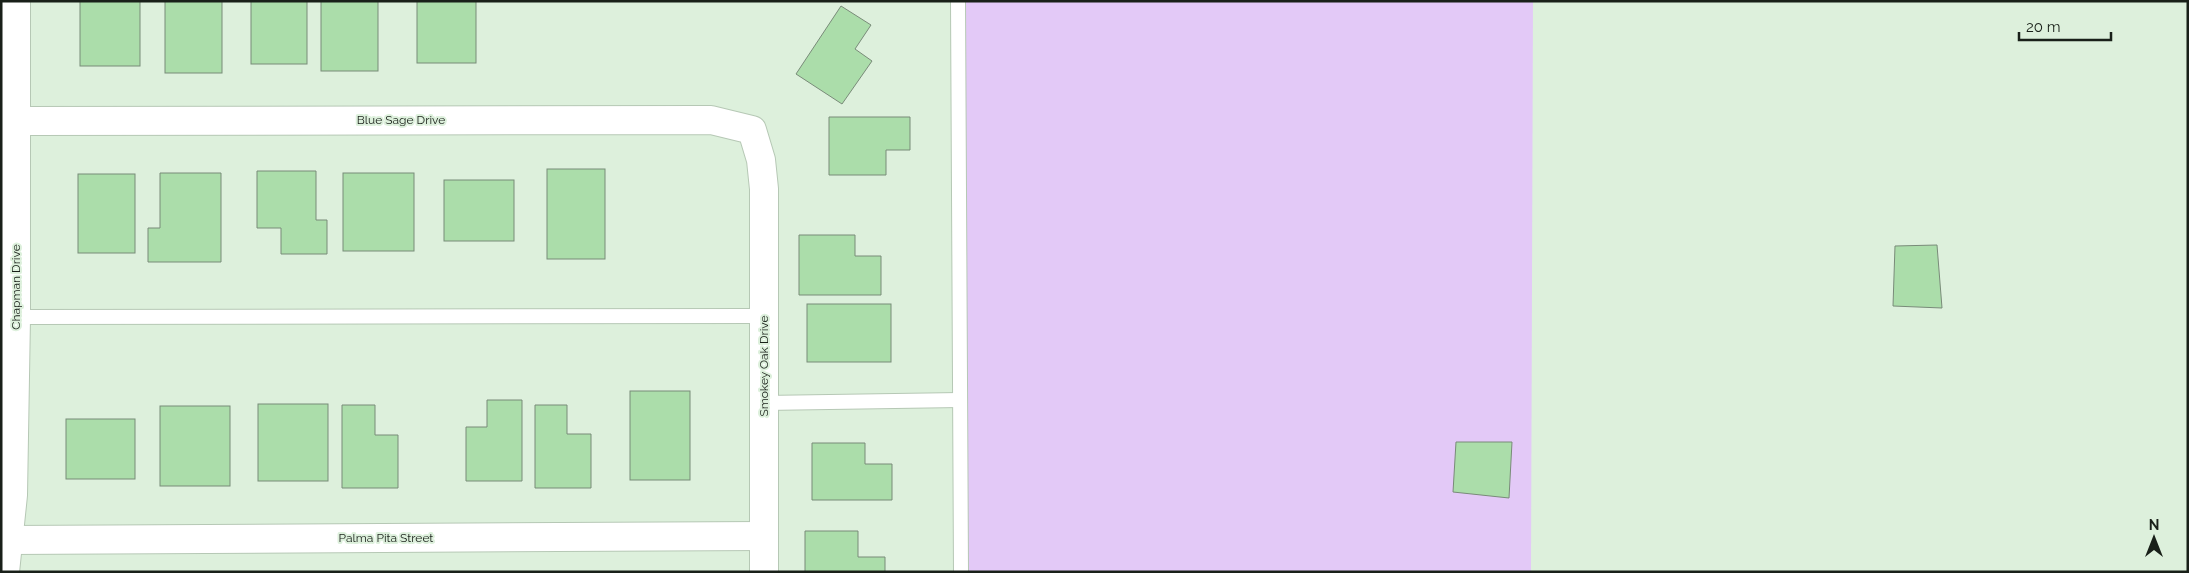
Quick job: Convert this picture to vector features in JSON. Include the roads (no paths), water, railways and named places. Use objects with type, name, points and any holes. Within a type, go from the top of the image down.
[{"type":"street","name":"Chapman Drive","points":[[5,572],[13,495],[16,317],[16,1]]},
{"type":"street","name":"Blue Sage Drive","points":[[17,121],[711,120],[752,130],[761,160]]},
{"type":"street","name":"Smokey Oak Drive","points":[[761,160],[764,189],[764,572]]},
{"type":"street","name":"Palma Pita Street","points":[[8,540],[764,536]]},
{"type":"lane","points":[[958,1],[961,572]]},
{"type":"lane","points":[[16,317],[764,316]]},
{"type":"lane","points":[[764,403],[960,400]]}]
